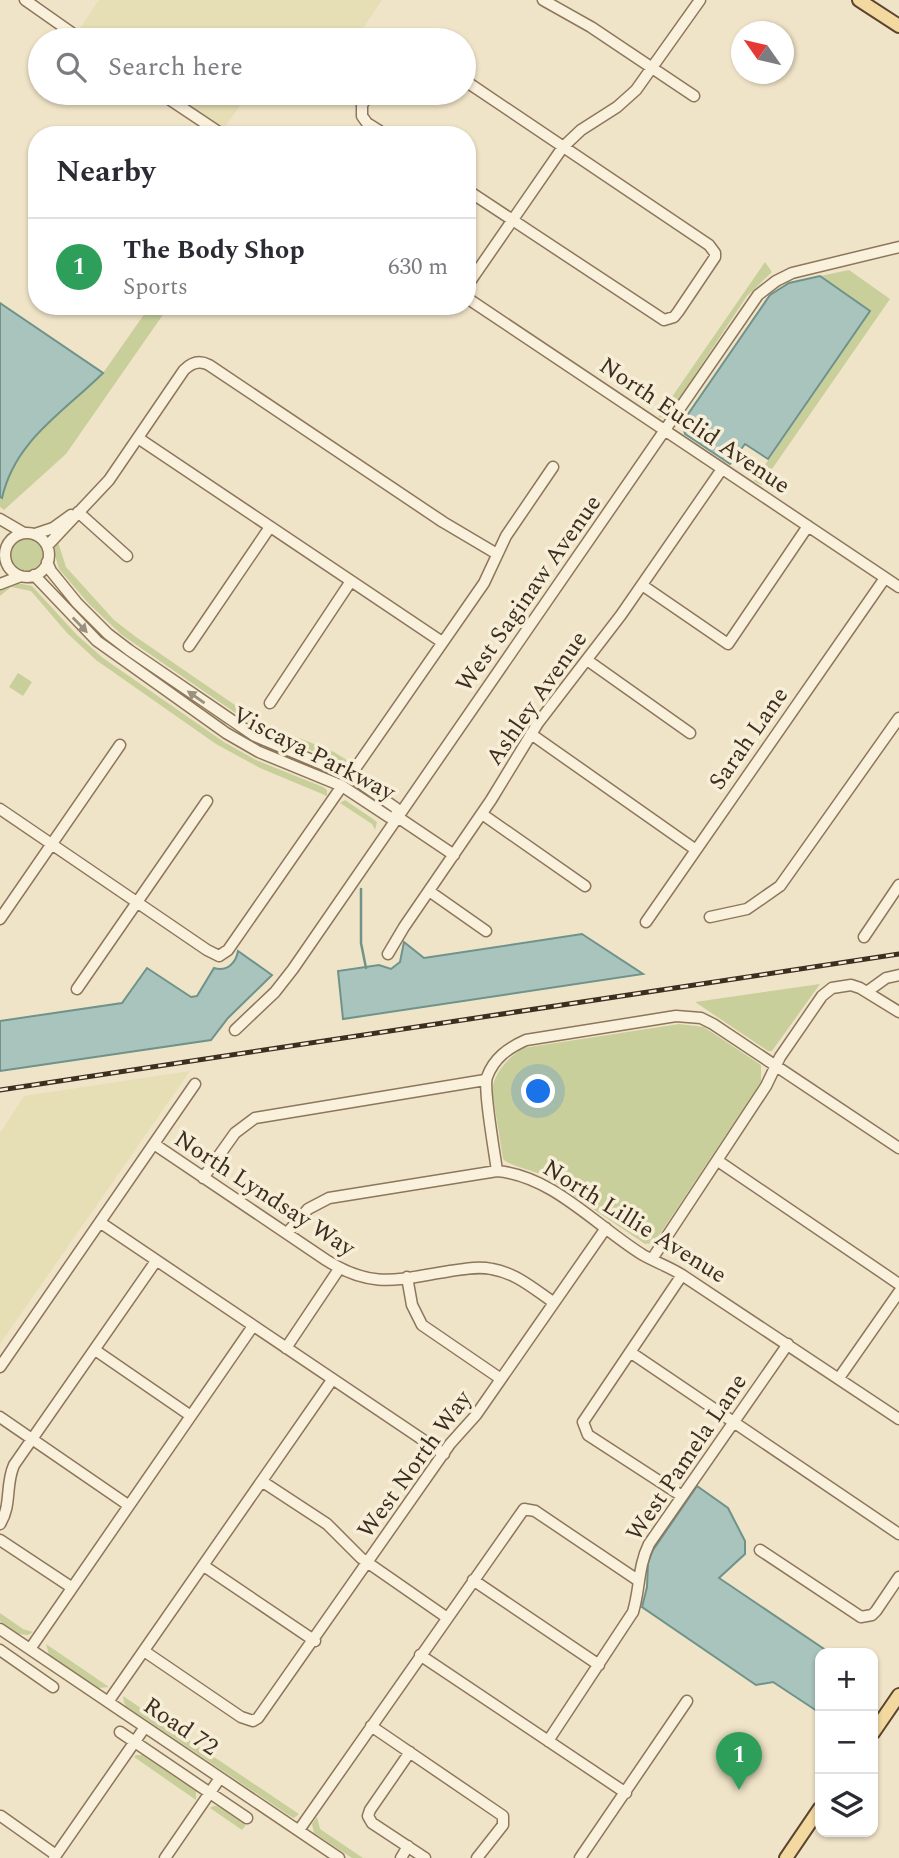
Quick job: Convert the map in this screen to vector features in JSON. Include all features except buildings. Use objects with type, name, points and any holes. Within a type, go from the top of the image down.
[{"type":"main road","points":[[859,0],[899,26]]},
{"type":"main road","points":[[878,1726],[898,1697]]},
{"type":"main road","points":[[786,1858],[815,1815]]},
{"type":"street","points":[[25,0],[65,28]]},
{"type":"street","points":[[543,0],[591,27],[694,96]]},
{"type":"street","points":[[476,273],[564,147],[582,130],[627,100],[700,0]]},
{"type":"street","points":[[476,88],[709,245],[715,253],[712,263],[678,312],[668,320],[659,317],[476,196]]},
{"type":"street","points":[[178,105],[210,126]]},
{"type":"street","points":[[362,105],[362,116],[374,126]]},
{"type":"street","name":"West Saginaw Avenue","points":[[235,1030],[285,981],[758,295],[767,286],[792,274],[899,247]]},
{"type":"street","name":"North Euclid Avenue","points":[[476,304],[899,587]]},
{"type":"street","points":[[47,546],[109,480],[184,370],[198,362],[209,365],[443,523],[497,554]]},
{"type":"street","points":[[138,438],[442,642]]},
{"type":"street","points":[[349,776],[484,583],[511,527],[553,467]]},
{"type":"street","name":"Ashley Avenue","points":[[388,954],[482,814],[531,734],[642,585],[722,469]]},
{"type":"street","points":[[6,549],[13,538],[53,528],[78,512]]},
{"type":"street","points":[[78,512],[127,556]]},
{"type":"street","points":[[0,519],[43,540],[47,546],[47,562],[42,570],[34,575],[21,576],[0,584]]},
{"type":"street","points":[[642,585],[728,644],[808,526]]},
{"type":"street","points":[[189,646],[270,527]]},
{"type":"street","points":[[0,539],[6,549],[6,562],[0,572]]},
{"type":"street","points":[[6,562],[12,571],[21,576]]},
{"type":"street","name":"Viscaya Parkway","points":[[34,575],[79,625],[105,648],[226,733],[259,752],[342,786],[389,817],[399,818],[396,808],[349,776],[235,725],[108,634],[77,603],[47,562]]},
{"type":"street","name":"Sarah Lane","points":[[646,922],[885,578]]},
{"type":"street","points":[[270,703],[351,581]]},
{"type":"street","points":[[587,660],[690,733]]},
{"type":"street","points":[[710,917],[747,909],[780,886],[899,718]]},
{"type":"street","points":[[226,733],[233,729],[265,746],[275,745]]},
{"type":"street","points":[[531,734],[696,850]]},
{"type":"street","points":[[0,919],[120,745]]},
{"type":"street","points":[[0,809],[219,956],[229,950],[342,786]]},
{"type":"street","points":[[77,989],[207,801]]},
{"type":"street","points":[[482,814],[585,886]]},
{"type":"street","points":[[399,818],[453,855]]},
{"type":"street","points":[[863,937],[899,885]]},
{"type":"street","points":[[429,891],[486,931]]},
{"type":"street","points":[[868,991],[886,978],[899,975]]},
{"type":"street","points":[[652,1259],[826,991],[851,985],[868,991],[899,1013]]},
{"type":"street","points":[[497,1171],[485,1080],[498,1058],[509,1048],[526,1040],[676,1016],[701,1018],[713,1024],[899,1148]]},
{"type":"street","points":[[203,1178],[235,1133],[255,1118],[485,1080]]},
{"type":"street","points":[[0,1367],[195,1084]]},
{"type":"street","name":"North Lyndsay Way","points":[[154,1144],[340,1269],[365,1279],[407,1277],[477,1267],[513,1275],[553,1302]]},
{"type":"street","points":[[718,1161],[899,1284]]},
{"type":"street","name":"North Lillie Avenue","points":[[287,1233],[308,1209],[329,1198],[497,1171],[519,1174],[537,1181],[899,1419]]},
{"type":"street","points":[[101,1223],[444,1454]]},
{"type":"street","name":"West North Way","points":[[144,1651],[241,1717],[253,1721],[263,1714],[606,1228]]},
{"type":"street","points":[[0,1524],[10,1498],[10,1475],[156,1261]]},
{"type":"street","points":[[286,1348],[340,1269]]},
{"type":"street","points":[[682,1275],[585,1416],[583,1427],[588,1435],[682,1496]]},
{"type":"street","points":[[407,1277],[412,1305],[422,1325],[501,1379]]},
{"type":"street","points":[[839,1378],[899,1292]]},
{"type":"street","points":[[30,1649],[253,1326]]},
{"type":"street","name":"West Pamela Lane","points":[[548,1741],[633,1612],[640,1567],[649,1544],[788,1344]]},
{"type":"street","points":[[95,1350],[191,1416]]},
{"type":"street","points":[[630,1352],[899,1534]]},
{"type":"street","points":[[108,1702],[332,1380]]},
{"type":"street","points":[[0,1417],[128,1505]]},
{"type":"street","points":[[263,1482],[327,1524],[353,1552],[446,1617]]},
{"type":"street","points":[[299,1830],[524,1509],[535,1511],[639,1581]]},
{"type":"street","points":[[0,1540],[71,1587]]},
{"type":"street","points":[[760,1550],[856,1615],[867,1617],[876,1611],[899,1577]]},
{"type":"street","points":[[204,1566],[315,1641]]},
{"type":"street","points":[[473,1580],[599,1665]]},
{"type":"street","name":"Road 72","points":[[0,1629],[339,1858]]},
{"type":"street","points":[[0,1650],[53,1687]]},
{"type":"street","points":[[420,1655],[626,1793]]},
{"type":"street","points":[[580,1858],[687,1701]]},
{"type":"street","points":[[371,1726],[503,1816],[503,1825],[477,1858]]},
{"type":"street","points":[[1,1816],[55,1856],[145,1727]]},
{"type":"street","points":[[120,1732],[247,1818]]},
{"type":"street","points":[[410,1752],[370,1810],[369,1816],[372,1823],[411,1852],[425,1858]]},
{"type":"street","points":[[165,1858],[220,1778]]},
{"type":"street","points":[[401,1858],[411,1852]]},
{"type":"shaded area","points":[[99,0],[382,0],[363,28],[80,28]]},
{"type":"shaded area","points":[[190,105],[240,105],[225,126],[221,126]]},
{"type":"shaded area","points":[[190,1071],[0,1344],[0,1133],[24,1096]]},
{"type":"green space","points":[[765,262],[772,272],[747,296],[669,414],[663,418],[658,417]]},
{"type":"green space","points":[[849,270],[890,299],[761,485],[754,481],[870,311],[820,276]]},
{"type":"green space","points":[[144,315],[163,315],[66,454],[4,510],[0,507],[0,497],[2,498],[8,477],[34,435],[103,373]]},
{"type":"green space","points":[[27,539],[38,544],[43,555],[38,566],[27,571],[16,566],[11,555],[16,544]]},
{"type":"green space","points":[[57,539],[66,567],[114,620],[136,637],[248,714],[272,727],[334,752],[350,762],[343,764],[253,725],[122,635],[89,604],[59,569],[54,552]]},
{"type":"green space","points":[[12,582],[32,586],[77,635],[103,658],[224,742],[256,760],[323,787],[327,790],[327,796],[260,768],[216,744],[96,660],[67,633],[31,591],[11,587],[0,596],[0,588]]},
{"type":"green space","points":[[63,591],[80,610],[231,725],[219,724],[103,642],[58,595]]},
{"type":"green space","points":[[18,673],[32,682],[23,696],[9,687]]},
{"type":"green space","points":[[345,800],[377,822],[375,830],[372,824],[340,803]]},
{"type":"green space","points":[[820,984],[772,1051],[768,1051],[695,1002]]},
{"type":"green space","points":[[679,1024],[704,1027],[761,1065],[761,1082],[654,1243],[645,1244],[546,1177],[503,1159],[492,1090],[503,1066],[523,1048]]},
{"type":"green space","points":[[0,1613],[23,1629],[33,1632],[28,1635],[19,1634],[0,1621]]},
{"type":"green space","points":[[46,1644],[109,1687],[99,1688],[49,1655]]},
{"type":"green space","points":[[123,1696],[299,1814],[294,1818],[290,1816],[126,1706]]},
{"type":"green space","points":[[142,1755],[196,1791],[196,1800],[134,1757]]},
{"type":"green space","points":[[213,1806],[246,1825],[242,1830],[210,1808]]},
{"type":"green space","points":[[317,1817],[320,1829],[363,1858],[352,1858],[314,1833],[312,1824]]},
{"type":"water","points":[[820,276],[870,311],[768,459],[745,444],[730,464],[685,434],[682,423],[770,295],[789,283]]},
{"type":"water","points":[[0,303],[103,373],[29,443],[8,478],[2,498],[0,497]]},
{"type":"water","points":[[582,934],[643,974],[343,1019],[338,971],[379,965],[391,969],[400,962],[404,942],[424,958]]},
{"type":"water","points":[[238,951],[272,975],[228,1018],[211,1040],[0,1071],[0,1021],[122,1003],[147,968],[191,997],[197,996],[214,968],[223,969],[230,966]]},
{"type":"water","points":[[697,1486],[728,1508],[745,1541],[745,1554],[719,1578],[823,1648],[815,1648],[815,1710],[773,1682],[756,1685],[642,1607],[647,1587],[648,1563],[653,1550]]},
{"type":"waterway","points":[[361,889],[361,943],[366,968]]},
{"type":"railway","points":[[0,1090],[899,954]]},
{"type":"place","name":"The Body Shop","points":[[739,1790]]}]
